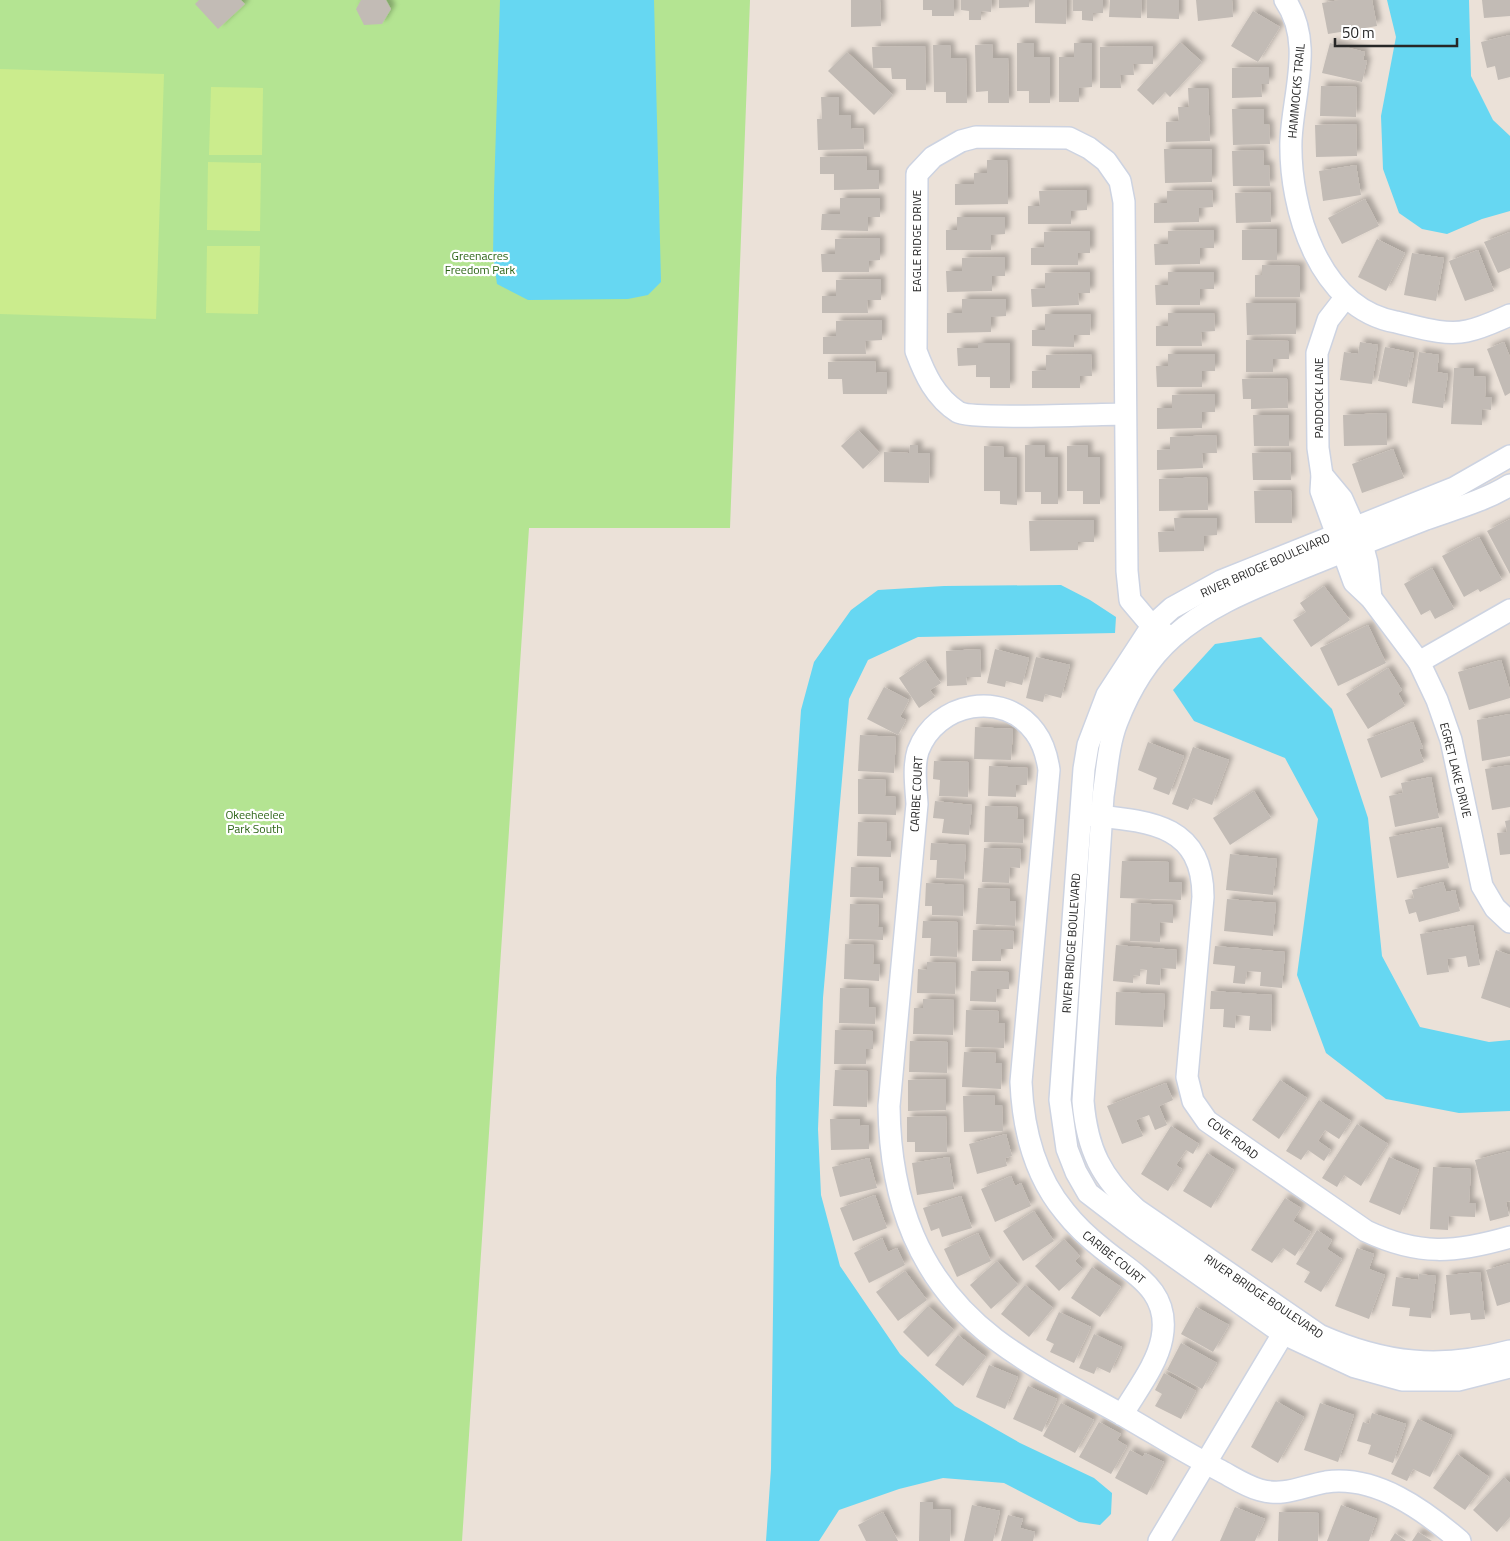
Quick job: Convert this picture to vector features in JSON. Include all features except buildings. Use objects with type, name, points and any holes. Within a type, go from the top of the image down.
[{"type":"street","name":"HAMMOCKS TRAIL","points":[[1285,0],[1298,23],[1302,48],[1291,142],[1298,201],[1316,253],[1334,286],[1358,308],[1378,318],[1443,331],[1467,331],[1510,315]]},
{"type":"street","name":"EAGLE RIDGE DRIVE","points":[[1126,414],[1003,415],[960,413],[936,394],[924,372],[916,350],[917,174],[933,156],[961,141],[976,137],[1069,138],[1089,148],[1106,161],[1120,181],[1124,202],[1128,582],[1159,620],[1177,633]]},
{"type":"street","name":"PADDOCK LANE","points":[[1345,298],[1328,320],[1317,353],[1318,448],[1322,475],[1342,499],[1348,539]]},
{"type":"street","name":"RIVER BRIDGE BOULEVARD","points":[[1510,456],[1454,488],[1227,599],[1177,633],[1142,673],[1117,723],[1108,757],[1101,816],[1083,1101],[1085,1122],[1092,1149],[1107,1180],[1137,1210],[1288,1325],[1319,1334],[1349,1348],[1401,1361],[1455,1362],[1510,1351]]},
{"type":"street","name":"RIVER BRIDGE BOULEVARD","points":[[1510,485],[1480,500],[1348,539],[1221,581],[1159,620],[1122,669],[1101,711],[1088,745],[1084,769],[1060,1100],[1067,1149],[1076,1172],[1088,1193],[1135,1229],[1355,1366],[1402,1380],[1458,1380],[1510,1368]]},
{"type":"street","name":"EGRET LAKE DRIVE","points":[[1348,539],[1367,563],[1371,598],[1419,662],[1437,700],[1451,740],[1482,886],[1495,908],[1510,922]]},
{"type":"street","points":[[1419,662],[1510,610]]},
{"type":"street","name":"CARIBE COURT","points":[[1122,1415],[1159,1349],[1163,1325],[1161,1309],[1151,1288],[1143,1278],[1097,1244],[1064,1212],[1048,1188],[1036,1163],[1028,1137],[1023,1109],[1021,1082],[1049,770],[1046,751],[1034,730],[1016,714],[994,706],[970,706],[947,715],[929,731],[918,752],[916,764],[917,804],[889,1106],[890,1143],[894,1178],[907,1221],[930,1268],[968,1315],[995,1339],[1024,1359],[1205,1463],[1250,1486],[1269,1492],[1288,1492],[1339,1482],[1370,1486],[1388,1493],[1421,1511],[1460,1541]]},
{"type":"street","name":"COVE ROAD","points":[[1080,814],[1139,820],[1163,827],[1183,841],[1199,867],[1203,897],[1187,1077],[1194,1101],[1207,1121],[1366,1231],[1388,1241],[1410,1248],[1434,1251],[1458,1250],[1510,1237]]},
{"type":"street","points":[[1159,1541],[1288,1325]]},
{"type":"green space","points":[[0,0],[750,0],[730,528],[529,528],[462,1541],[0,1541]]},
{"type":"green space","points":[[0,69],[164,74],[156,319],[0,314]]},
{"type":"green space","points":[[211,87],[263,88],[262,155],[209,155]]},
{"type":"green space","points":[[208,162],[261,163],[260,231],[207,230]]},
{"type":"green space","points":[[207,246],[260,246],[258,314],[206,313]]},
{"type":"water","points":[[500,0],[654,0],[661,282],[648,295],[628,299],[528,300],[497,284],[493,256]]},
{"type":"water","points":[[1387,0],[1469,0],[1471,76],[1493,120],[1510,136],[1510,211],[1482,219],[1447,234],[1422,229],[1399,213],[1383,169],[1381,116],[1396,37]]},
{"type":"water","points":[[1061,585],[1090,600],[1116,617],[1115,633],[918,637],[868,660],[849,699],[823,998],[818,1129],[821,1195],[840,1266],[900,1354],[955,1406],[1020,1443],[1094,1478],[1112,1493],[1111,1514],[1100,1525],[1079,1522],[1004,1483],[943,1478],[899,1489],[839,1510],[819,1541],[766,1541],[771,1469],[776,1078],[801,710],[814,662],[851,610],[878,590],[944,586]]},
{"type":"water","points":[[1261,637],[1332,709],[1368,818],[1382,956],[1420,1027],[1489,1042],[1510,1040],[1510,1111],[1459,1113],[1386,1099],[1326,1053],[1297,975],[1318,819],[1285,758],[1194,721],[1173,690],[1215,644]]},
{"type":"park label","name":"Greenacres Freedom Park","points":[[480,262]]},
{"type":"park label","name":"Okeeheelee Park South","points":[[255,821]]}]
